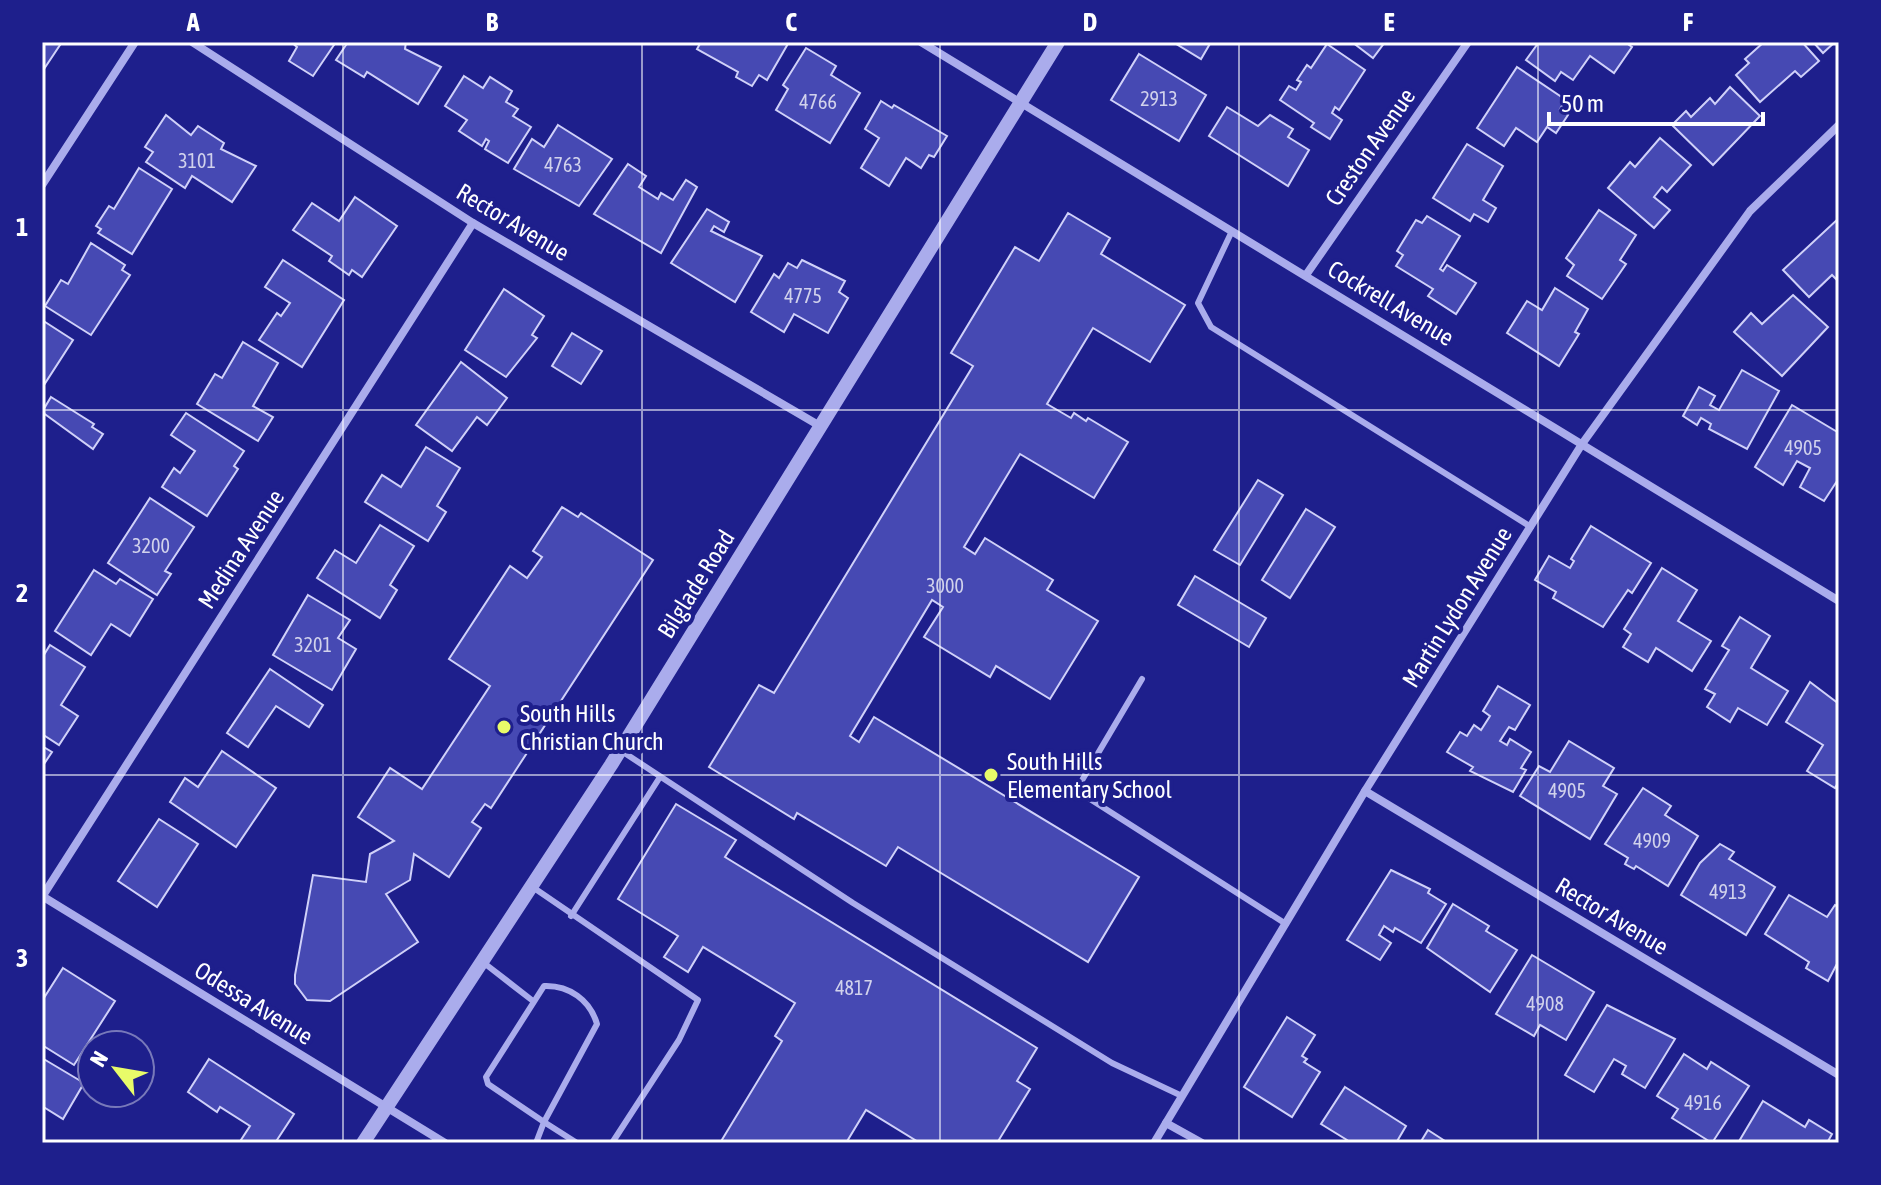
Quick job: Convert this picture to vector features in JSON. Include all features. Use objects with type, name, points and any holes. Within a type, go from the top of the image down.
[{"type":"street","points":[[42,185],[135,42]]},
{"type":"street","name":"Rector Avenue","points":[[192,42],[473,223],[820,426]]},
{"type":"street","name":"Cockrell Avenue","points":[[921,42],[1023,101],[1839,601]]},
{"type":"street","name":"Bilglade Road","points":[[363,1143],[620,750],[1058,42]]},
{"type":"street","name":"Creston Avenue","points":[[1306,275],[1468,42]]},
{"type":"street","name":"Martin Lydon Avenue","points":[[1154,1143],[1365,791],[1582,444],[1750,211],[1839,125]]},
{"type":"street","name":"Medina Avenue","points":[[42,896],[473,223]]},
{"type":"street","name":"Rector Avenue","points":[[1365,791],[1839,1075]]},
{"type":"street","name":"Odessa Avenue","points":[[42,896],[445,1143]]},
{"type":"street","points":[[1166,1123],[1202,1143]]},
{"type":"lane","points":[[1232,230],[1198,303],[1211,327],[1531,527]]},
{"type":"lane","points":[[1142,679],[1081,782],[1090,799],[1286,924]]},
{"type":"lane","points":[[620,750],[853,903],[1112,1063],[1182,1096]]},
{"type":"lane","points":[[571,916],[660,777]]},
{"type":"lane","points":[[531,886],[698,1000],[679,1040],[612,1143]]},
{"type":"lane","points":[[481,961],[533,1001]]},
{"type":"lane","points":[[536,1143],[544,1122],[597,1024],[593,1008],[559,986],[544,986],[486,1077],[488,1084],[544,1122],[577,1143]]},
{"type":"building","points":[[42,42],[62,42],[42,72]]},
{"type":"building","points":[[291,42],[336,42],[313,76],[289,61],[297,47]]},
{"type":"building","points":[[348,42],[406,42],[405,49],[441,67],[418,104],[367,72],[364,77],[336,60]]},
{"type":"building","points":[[701,42],[789,42],[767,80],[759,75],[752,86],[736,77],[738,72],[697,49]]},
{"type":"building","points":[[1173,42],[1211,42],[1201,59]]},
{"type":"building","points":[[1352,42],[1385,42],[1373,58]]},
{"type":"building","points":[[1539,42],[1625,42],[1632,47],[1614,73],[1590,56],[1573,80],[1561,72],[1555,81],[1526,60]]},
{"type":"building","points":[[1764,42],[1802,42],[1819,61],[1801,77],[1795,71],[1760,102],[1736,75],[1749,63],[1745,59]]},
{"type":"building","points":[[1813,42],[1835,42],[1823,53]]},
{"type":"building","points":[[1327,44],[1365,70],[1339,110],[1335,107],[1332,113],[1342,120],[1330,139],[1311,127],[1314,123],[1280,100],[1289,86],[1296,90],[1301,82],[1297,80],[1307,65],[1311,68]]},
{"type":"building","points":[[806,48],[836,66],[831,75],[860,93],[830,143],[776,110],[788,89],[783,85]]},
{"type":"building","points":[[1139,54],[1206,95],[1179,141],[1111,100]]},
{"type":"building","points":[[1517,67],[1566,100],[1560,109],[1568,115],[1556,133],[1547,127],[1537,142],[1516,128],[1504,146],[1477,128]]},
{"type":"building","points":[[464,76],[483,88],[490,77],[512,91],[506,102],[518,109],[513,116],[531,127],[508,163],[485,149],[489,141],[486,139],[482,146],[459,131],[467,120],[445,106]]},
{"type":"building","points":[[1730,87],[1760,116],[1713,165],[1672,125],[1686,111],[1691,117],[1710,98],[1715,104]]},
{"type":"building","points":[[881,101],[892,108],[894,105],[947,136],[934,157],[929,155],[921,168],[906,158],[889,186],[861,168],[879,138],[865,129]]},
{"type":"building","points":[[1227,107],[1258,126],[1270,115],[1293,129],[1288,137],[1309,150],[1288,186],[1209,136]]},
{"type":"building","points":[[166,115],[191,135],[198,126],[224,143],[221,149],[256,166],[232,202],[192,176],[185,188],[146,162],[153,152],[145,147]]},
{"type":"building","points":[[558,125],[612,159],[579,206],[514,169],[532,139],[544,147]]},
{"type":"building","points":[[1660,138],[1691,165],[1667,192],[1662,187],[1654,197],[1670,210],[1654,228],[1608,188],[1630,162],[1635,167]]},
{"type":"building","points":[[1467,144],[1503,166],[1483,200],[1496,208],[1488,222],[1474,214],[1470,221],[1433,198]]},
{"type":"building","points":[[628,164],[646,176],[639,187],[658,199],[661,193],[673,200],[686,180],[697,187],[661,253],[594,214]]},
{"type":"building","points":[[139,168],[172,189],[132,254],[98,233],[101,229],[96,226],[109,206],[114,209]]},
{"type":"building","points":[[355,197],[397,226],[362,277],[352,270],[349,275],[329,261],[332,256],[293,230],[312,203],[339,221]]},
{"type":"building","points":[[707,209],[729,222],[724,232],[714,226],[711,231],[762,256],[735,302],[671,263]]},
{"type":"building","points":[[1599,210],[1636,235],[1620,260],[1626,264],[1602,299],[1567,276],[1574,265],[1566,258]]},
{"type":"building","points":[[1068,213],[1110,238],[1101,254],[1185,305],[1150,362],[1093,328],[1047,404],[1071,418],[1074,413],[1086,421],[1088,418],[1128,442],[1094,498],[1020,454],[964,547],[975,554],[985,538],[1053,580],[1047,590],[1098,621],[1050,699],[996,666],[990,677],[924,637],[943,607],[932,600],[850,736],[859,742],[874,717],[1139,877],[1088,962],[898,847],[886,866],[797,813],[794,819],[709,767],[759,685],[774,693],[973,366],[951,353],[1015,247],[1039,261]]},
{"type":"building","points":[[1427,216],[1460,236],[1440,269],[1443,271],[1447,265],[1476,283],[1456,314],[1428,296],[1433,289],[1396,266],[1403,255],[1397,251],[1416,220],[1422,223]]},
{"type":"building","points":[[1839,218],[1839,282],[1832,275],[1809,297],[1783,270]]},
{"type":"building","points":[[91,243],[125,265],[122,270],[130,275],[91,335],[45,306],[61,280],[68,284]]},
{"type":"building","points":[[283,260],[344,300],[302,367],[259,340],[277,313],[281,316],[290,303],[265,287]]},
{"type":"building","points":[[802,260],[845,281],[839,292],[848,298],[828,333],[794,314],[784,332],[751,312],[774,274],[779,278],[788,263],[797,268]]},
{"type":"building","points":[[1555,288],[1588,309],[1575,332],[1579,334],[1559,366],[1507,333],[1527,301],[1542,310]]},
{"type":"building","points":[[504,289],[544,316],[532,335],[537,338],[506,377],[465,350]]},
{"type":"building","points":[[1793,295],[1828,327],[1782,376],[1734,332],[1751,313],[1762,324]]},
{"type":"building","points":[[42,320],[73,340],[42,388]]},
{"type":"building","points":[[572,333],[602,351],[581,384],[552,366]]},
{"type":"building","points":[[243,342],[278,363],[253,406],[273,417],[258,441],[197,404],[215,374],[222,378]]},
{"type":"building","points":[[461,362],[507,398],[487,425],[477,417],[452,451],[416,425]]},
{"type":"building","points":[[1742,370],[1779,391],[1747,449],[1709,429],[1711,424],[1701,418],[1697,425],[1683,416],[1699,387],[1715,396],[1710,405],[1719,410]]},
{"type":"building","points":[[51,397],[94,424],[92,427],[103,434],[93,449],[42,412]]},
{"type":"building","points":[[1792,405],[1839,433],[1839,478],[1824,501],[1800,487],[1810,468],[1797,461],[1783,485],[1755,467]]},
{"type":"building","points":[[186,413],[244,451],[234,466],[238,469],[207,516],[162,487],[174,468],[180,473],[195,451],[171,435]]},
{"type":"building","points":[[426,447],[460,468],[437,506],[446,512],[428,541],[365,502],[382,475],[401,487]]},
{"type":"building","points":[[1258,480],[1283,495],[1240,565],[1214,550]]},
{"type":"building","points":[[150,498],[194,527],[165,571],[171,574],[157,595],[108,563]]},
{"type":"building","name":"South Hills Christian Church","points":[[562,507],[578,517],[581,513],[653,560],[491,808],[485,804],[472,822],[481,828],[449,877],[414,854],[410,880],[386,894],[418,942],[330,1001],[307,1000],[295,984],[295,975],[313,875],[366,882],[370,854],[394,841],[358,817],[390,768],[422,789],[490,686],[449,659],[510,566],[527,578],[542,557],[533,551]]},
{"type":"building","points":[[1306,509],[1335,527],[1290,598],[1262,580]]},
{"type":"building","points":[[380,525],[414,546],[390,585],[397,590],[380,618],[317,578],[335,550],[356,563]]},
{"type":"building","points":[[1591,526],[1651,563],[1632,593],[1628,590],[1603,627],[1553,598],[1556,592],[1535,580],[1549,556],[1570,568],[1574,561],[1571,559]]},
{"type":"building","points":[[1662,568],[1697,590],[1678,621],[1711,641],[1692,671],[1656,648],[1648,662],[1623,647],[1631,634],[1624,629]]},
{"type":"building","points":[[94,570],[116,584],[120,579],[153,599],[130,636],[111,624],[91,655],[55,631]]},
{"type":"building","points":[[1195,576],[1266,618],[1249,647],[1178,605]]},
{"type":"building","points":[[308,595],[350,620],[338,638],[356,649],[332,690],[273,655]]},
{"type":"building","points":[[1740,617],[1770,636],[1751,668],[1788,691],[1767,725],[1738,708],[1730,722],[1707,707],[1715,694],[1705,689],[1729,650],[1722,646]]},
{"type":"building","points":[[50,645],[85,667],[61,705],[78,716],[59,745],[42,734],[42,658]]},
{"type":"building","points":[[270,669],[323,705],[309,727],[276,706],[248,747],[227,733]]},
{"type":"building","points":[[1810,682],[1839,704],[1839,781],[1835,788],[1807,771],[1823,745],[1786,722]]},
{"type":"building","points":[[1498,686],[1530,705],[1515,730],[1509,727],[1500,741],[1507,745],[1510,739],[1531,752],[1521,768],[1526,770],[1513,792],[1470,771],[1473,767],[1447,752],[1460,732],[1467,736],[1474,725],[1481,730],[1490,716],[1483,711]]},
{"type":"building","points":[[1569,741],[1614,768],[1603,786],[1617,794],[1590,839],[1520,796],[1539,766],[1550,772]]},
{"type":"building","points":[[42,746],[52,752],[42,767]]},
{"type":"building","points":[[222,751],[276,788],[236,847],[170,802],[185,778],[198,787]]},
{"type":"building","points":[[1643,788],[1671,806],[1665,815],[1698,836],[1668,886],[1636,866],[1634,869],[1625,864],[1628,858],[1605,844]]},
{"type":"building","points":[[676,804],[736,840],[725,857],[1037,1048],[1017,1081],[1030,1089],[997,1143],[920,1143],[866,1110],[846,1143],[720,1143],[782,1041],[775,1036],[795,1003],[703,947],[688,972],[664,957],[678,936],[618,899]]},
{"type":"building","points":[[159,819],[198,844],[157,907],[118,881]]},
{"type":"building","points":[[1720,844],[1734,852],[1729,859],[1775,887],[1746,935],[1681,895],[1700,863]]},
{"type":"building","points":[[1391,870],[1430,889],[1428,893],[1446,904],[1421,943],[1395,928],[1393,932],[1384,926],[1379,935],[1391,943],[1380,960],[1347,940]]},
{"type":"building","points":[[1789,895],[1827,917],[1835,905],[1839,907],[1839,960],[1828,981],[1806,968],[1809,962],[1765,934]]},
{"type":"building","points":[[1453,904],[1489,926],[1486,931],[1517,950],[1490,992],[1427,948]]},
{"type":"building","points":[[1532,955],[1594,992],[1566,1040],[1540,1025],[1534,1036],[1496,1014]]},
{"type":"building","points":[[63,968],[115,1001],[97,1029],[76,1029],[74,1065],[42,1045],[42,1001]]},
{"type":"building","points":[[1607,1005],[1675,1039],[1645,1088],[1622,1074],[1626,1066],[1614,1059],[1594,1092],[1565,1075]]},
{"type":"building","points":[[1287,1017],[1315,1035],[1302,1056],[1307,1059],[1304,1062],[1320,1072],[1292,1117],[1244,1087]]},
{"type":"building","points":[[1684,1054],[1707,1069],[1711,1062],[1749,1086],[1712,1143],[1672,1118],[1678,1109],[1657,1096]]},
{"type":"building","points":[[42,1058],[76,1078],[76,1097],[63,1119],[42,1106]]},
{"type":"building","points":[[209,1059],[294,1114],[275,1143],[239,1143],[250,1126],[220,1107],[217,1112],[188,1092]]},
{"type":"building","points":[[1345,1087],[1406,1126],[1396,1143],[1345,1143],[1347,1140],[1321,1124]]},
{"type":"building","points":[[1763,1101],[1805,1127],[1809,1120],[1832,1134],[1827,1143],[1738,1143]]},
{"type":"building","points":[[1428,1130],[1448,1143],[1420,1143]]},
{"type":"place","name":"South Hills Christian Church","points":[[504,727]]},
{"type":"place","name":"South Hills Elementary School","points":[[991,775]]}]
